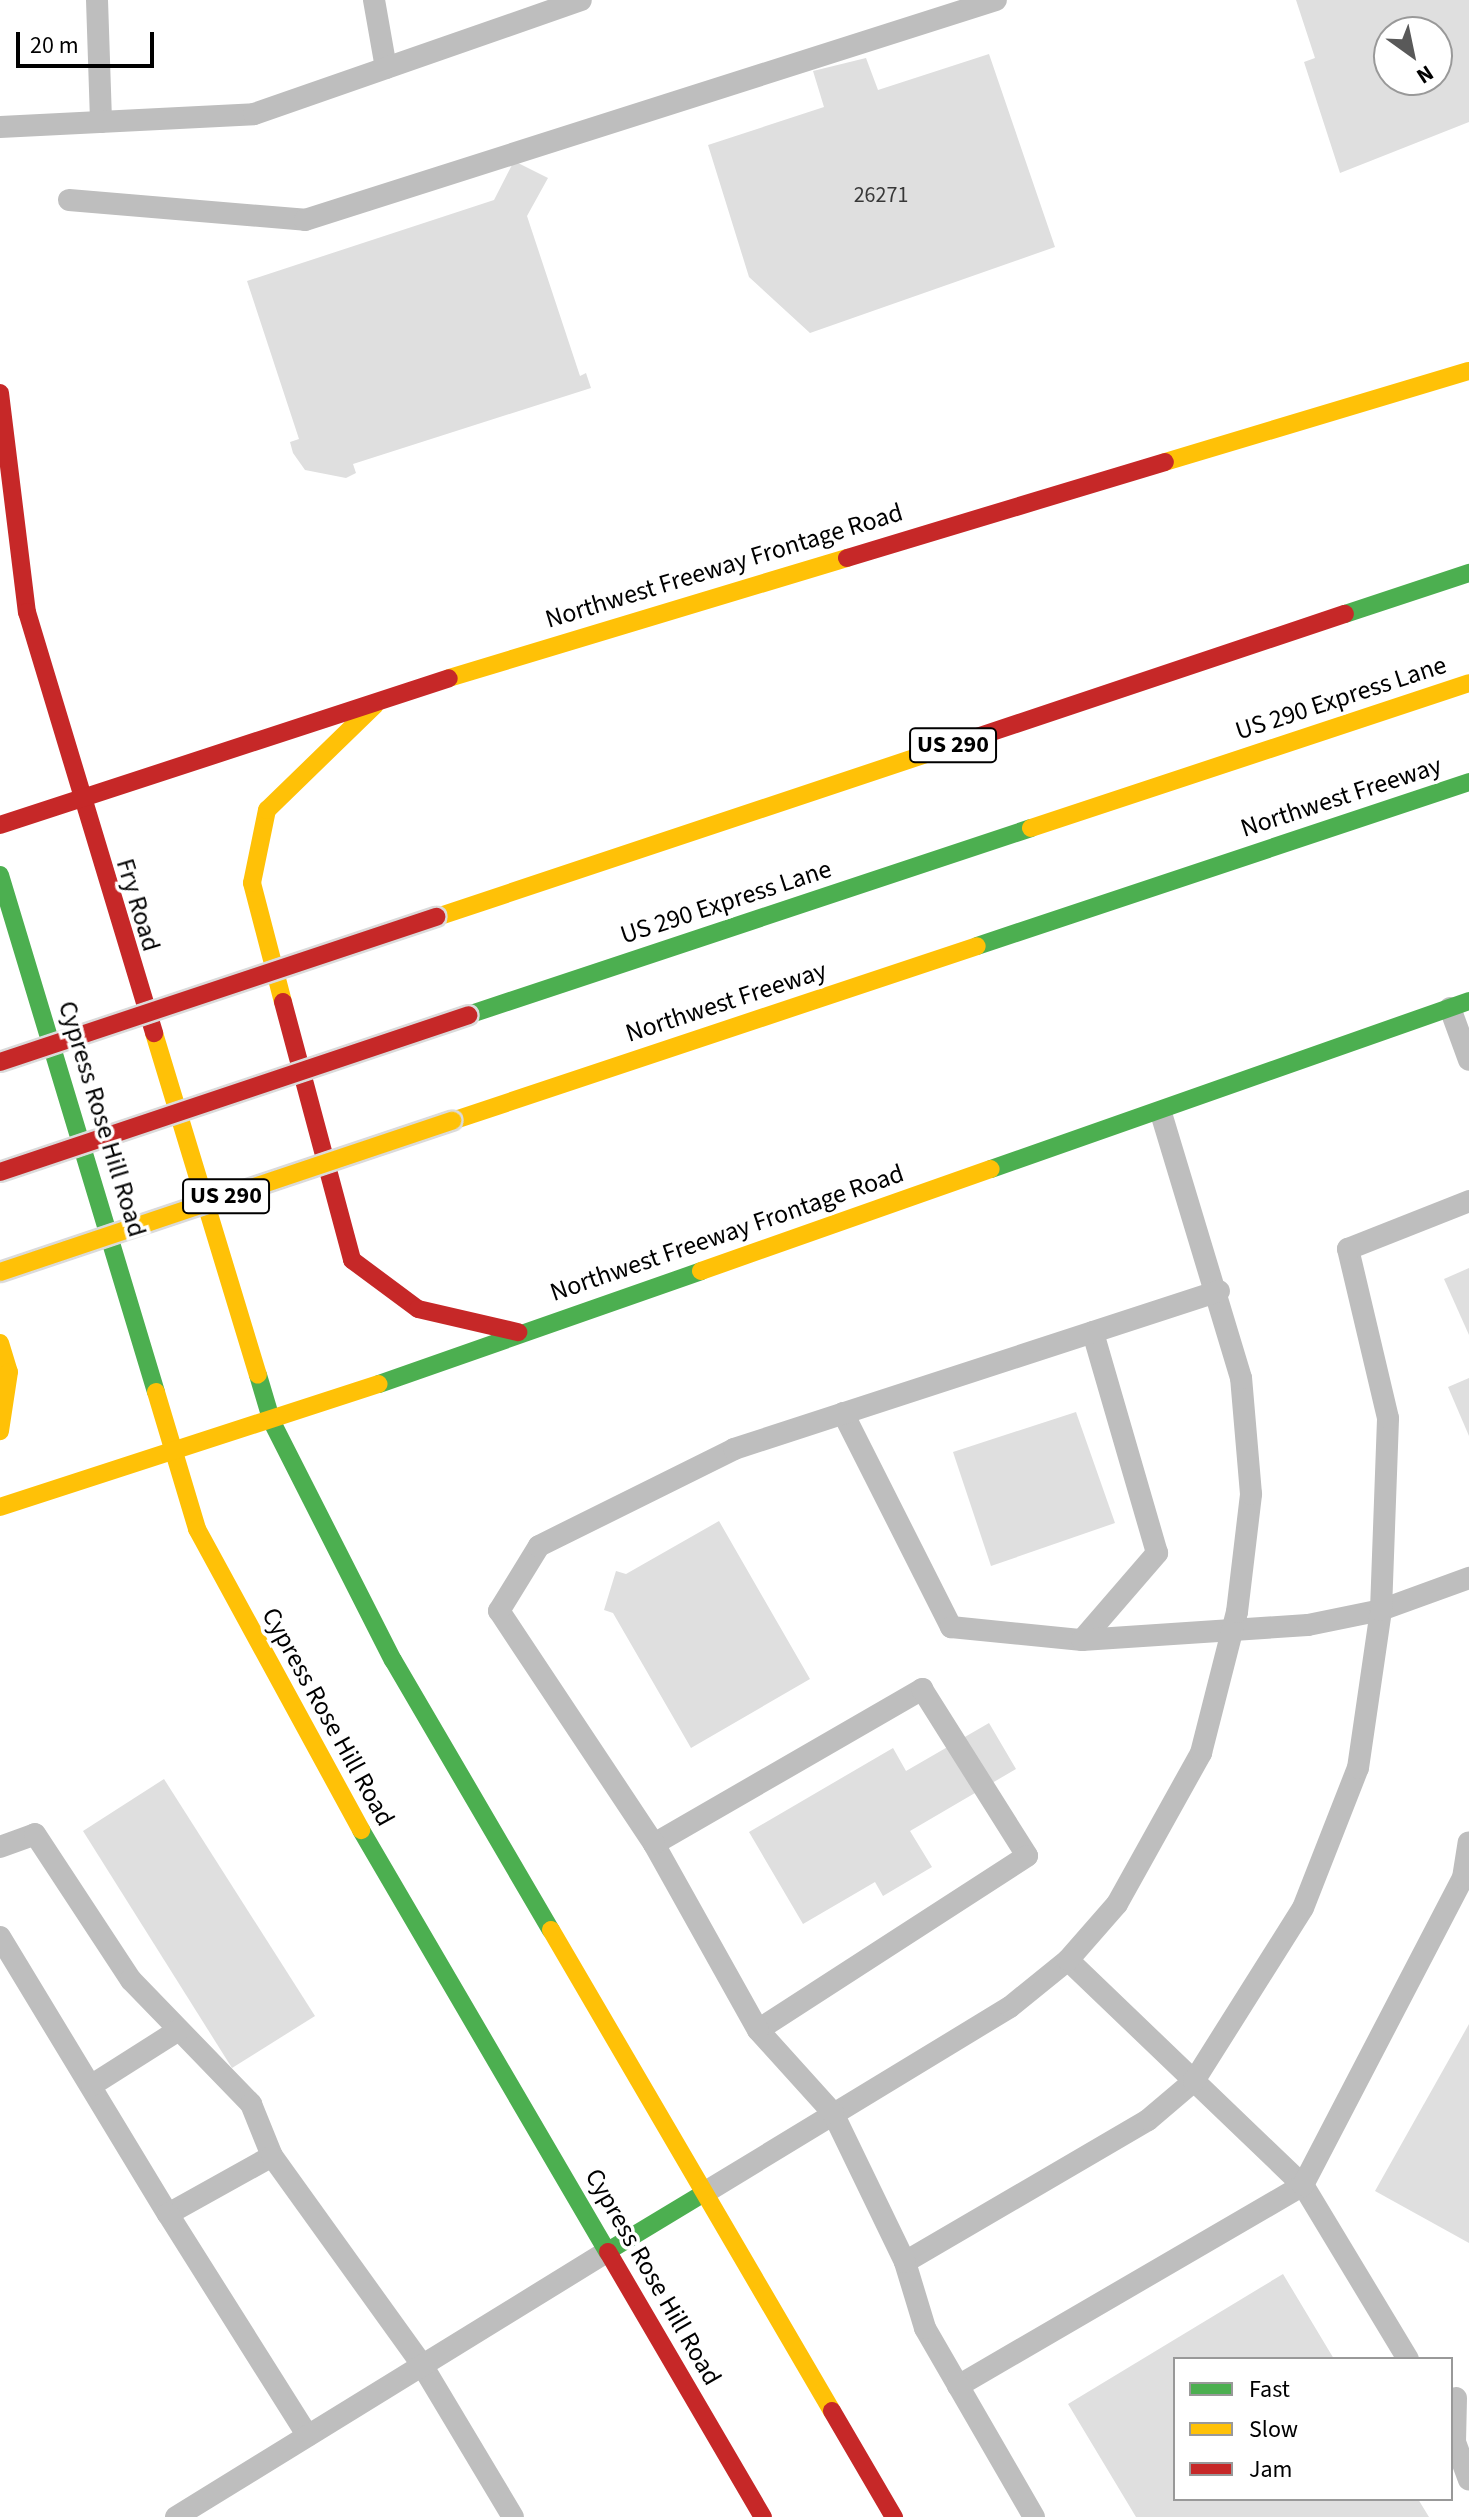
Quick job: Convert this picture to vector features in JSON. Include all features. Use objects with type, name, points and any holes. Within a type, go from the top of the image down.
[{"type":"main road","name":"Northwest Freeway Frontage Road","points":[[0,825],[383,698],[1469,371]]},
{"type":"main road","name":"Fry Road","points":[[0,393],[27,612],[78,800],[272,1422]]},
{"type":"main road","name":"US 290","points":[[0,1062],[1469,573]]},
{"type":"main road","name":"US 290 Express Lane","points":[[0,1172],[1469,683]]},
{"type":"main road","points":[[383,698],[267,810],[252,883],[352,1260],[418,1309],[518,1332]]},
{"type":"main road","name":"Northwest Freeway","points":[[0,1272],[1469,782]]},
{"type":"main road","name":"Cypress Rose Hill Road","points":[[0,875],[197,1529],[274,1681],[763,2517]]},
{"type":"main road","name":"Northwest Freeway Frontage Road","points":[[0,1507],[172,1450],[272,1422],[518,1332],[1161,1113],[1459,1005]]},
{"type":"main road","points":[[0,1343],[9,1372],[0,1431]]},
{"type":"main road","points":[[272,1422],[393,1660],[894,2517]]},
{"type":"main road","points":[[608,2251],[704,2193]]},
{"type":"lane","points":[[97,0],[101,122]]},
{"type":"lane","points":[[374,0],[386,68]]},
{"type":"lane","points":[[0,127],[254,114],[581,0]]},
{"type":"lane","points":[[69,200],[305,220],[996,0]]},
{"type":"lane","points":[[1459,1005],[1469,1060]]},
{"type":"lane","points":[[704,2193],[1010,2007],[1068,1960],[1117,1904],[1166,1827],[1201,1753],[1233,1629],[1251,1494],[1241,1378],[1219,1291],[1161,1113]]},
{"type":"lane","points":[[905,2262],[1148,2120],[1194,2081],[1308,1894],[1358,1768],[1381,1610],[1388,1418],[1348,1249],[1469,1201]]},
{"type":"lane","points":[[1034,2517],[925,2328],[905,2262],[833,2113],[758,2030],[654,1844],[499,1611],[539,1546],[734,1449],[1219,1291]]},
{"type":"lane","points":[[1082,1640],[1157,1553],[1093,1332]]},
{"type":"lane","points":[[843,1413],[951,1627],[1082,1640],[1233,1629],[1381,1610],[1469,1578]]},
{"type":"lane","points":[[654,1844],[922,1689],[1027,1856],[758,2030]]},
{"type":"lane","points":[[0,1847],[35,1834],[131,1980],[177,2031],[251,2104],[272,2156],[422,2365],[513,2517]]},
{"type":"lane","points":[[958,2386],[1303,2185],[1463,1878],[1469,1842]]},
{"type":"lane","points":[[0,1937],[168,2214],[308,2436]]},
{"type":"lane","points":[[1068,1960],[1303,2185],[1407,2357]]},
{"type":"lane","points":[[92,2085],[177,2031]]},
{"type":"lane","points":[[168,2214],[272,2156]]},
{"type":"lane","points":[[176,2517],[608,2251]]},
{"type":"lane","points":[[1459,2397],[1455,2442],[1469,2480]]},
{"type":"building","points":[[1296,0],[1469,0],[1469,122],[1340,173],[1304,62],[1315,58]]},
{"type":"building","points":[[989,54],[1055,247],[810,333],[749,277],[708,145],[824,107],[813,71],[866,58],[878,90]]},
{"type":"building","points":[[514,161],[548,178],[527,216],[580,376],[586,373],[591,388],[353,464],[356,473],[346,478],[305,470],[293,453],[290,442],[299,439],[247,281],[494,200]]},
{"type":"building","points":[[1469,1268],[1469,1335],[1444,1279]]},
{"type":"building","points":[[1469,1378],[1469,1436],[1448,1387]]},
{"type":"building","points":[[1076,1412],[1115,1523],[991,1566],[953,1452]]},
{"type":"building","points":[[719,1521],[810,1679],[691,1748],[613,1613],[604,1610],[616,1571],[626,1574]]},
{"type":"building","points":[[989,1723],[1016,1769],[910,1831],[932,1867],[883,1896],[875,1882],[803,1924],[749,1832],[893,1748],[906,1771]]},
{"type":"building","points":[[164,1779],[315,2016],[232,2068],[83,1831]]},
{"type":"building","points":[[1469,2024],[1469,2243],[1375,2191]]},
{"type":"building","points":[[1283,2274],[1333,2357],[1173,2357],[1173,2501],[1419,2501],[1429,2517],[1136,2517],[1068,2404]]},
{"type":"traffic: fast","points":[[1345,614],[1469,573]]},
{"type":"traffic: fast","points":[[977,946],[1469,782]]},
{"type":"traffic: fast","points":[[468,1015],[1031,828]]},
{"type":"traffic: fast","points":[[0,875],[156,1392]]},
{"type":"traffic: fast","points":[[991,1169],[1469,1001]]},
{"type":"traffic: fast","points":[[379,1384],[701,1271]]},
{"type":"traffic: fast","points":[[258,1375],[272,1422],[393,1660],[551,1930]]},
{"type":"traffic: fast","points":[[361,1830],[608,2252]]},
{"type":"traffic: fast","points":[[608,2251],[704,2193]]},
{"type":"traffic: slow","points":[[1165,462],[1469,371]]},
{"type":"traffic: slow","points":[[449,678],[847,558]]},
{"type":"traffic: slow","points":[[1031,828],[1469,683]]},
{"type":"traffic: slow","points":[[283,1002],[252,883],[267,810],[375,705]]},
{"type":"traffic: slow","points":[[437,917],[938,750]]},
{"type":"traffic: slow","points":[[452,1121],[977,946]]},
{"type":"traffic: slow","points":[[154,1033],[258,1375]]},
{"type":"traffic: slow","points":[[0,1272],[452,1121]]},
{"type":"traffic: slow","points":[[701,1271],[991,1169]]},
{"type":"traffic: slow","points":[[0,1343],[9,1372],[0,1431]]},
{"type":"traffic: slow","points":[[0,1507],[379,1384]]},
{"type":"traffic: slow","points":[[156,1392],[197,1529],[361,1830]]},
{"type":"traffic: slow","points":[[551,1930],[832,2411]]},
{"type":"traffic: jam","points":[[0,393],[27,612],[154,1033]]},
{"type":"traffic: jam","points":[[847,558],[1165,462]]},
{"type":"traffic: jam","points":[[938,750],[1345,614]]},
{"type":"traffic: jam","points":[[0,825],[449,678]]},
{"type":"traffic: jam","points":[[0,1062],[437,917]]},
{"type":"traffic: jam","points":[[283,1002],[352,1260],[418,1309],[518,1332]]},
{"type":"traffic: jam","points":[[0,1172],[468,1015]]},
{"type":"traffic: jam","points":[[608,2252],[763,2517]]},
{"type":"traffic: jam","points":[[832,2411],[894,2517]]}]
